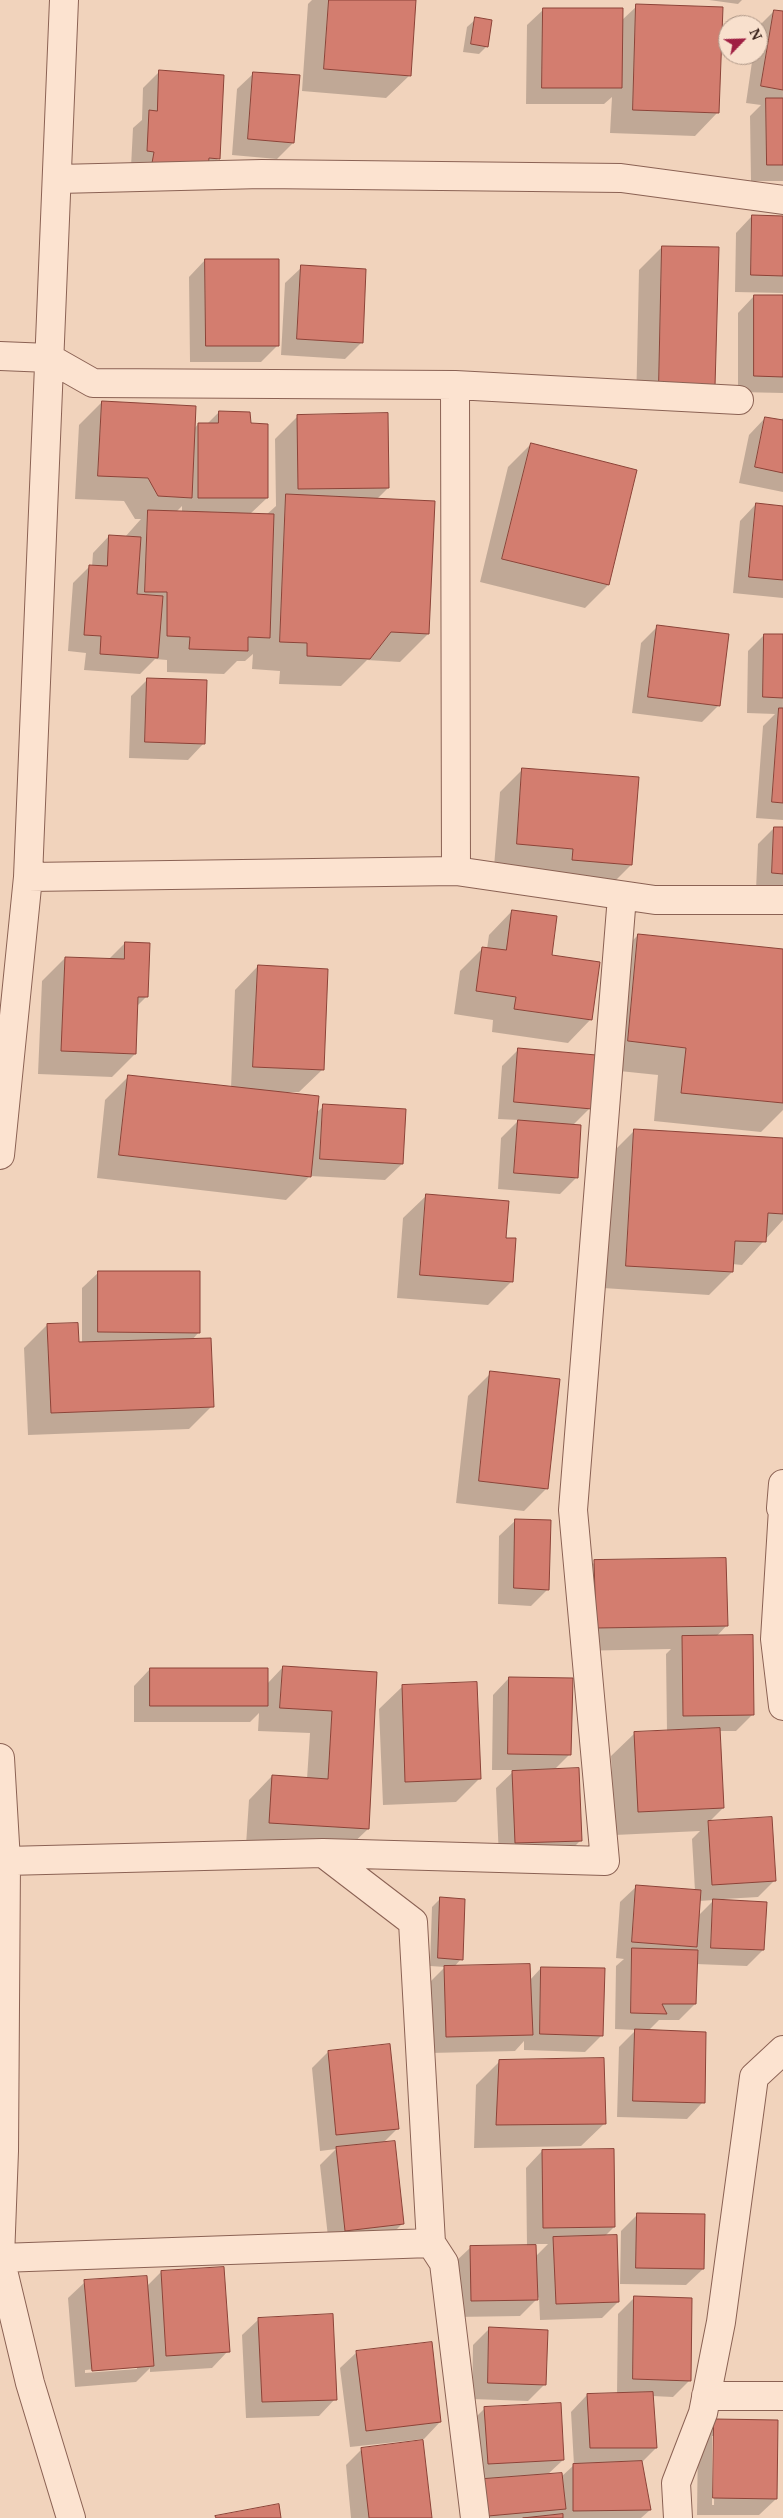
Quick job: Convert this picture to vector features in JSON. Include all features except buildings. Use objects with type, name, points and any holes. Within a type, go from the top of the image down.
[{"type":"street","points":[[0,1155],[28,877],[64,0]]},
{"type":"street","points":[[58,179],[262,174],[621,178],[783,200]]},
{"type":"street","points":[[0,356],[49,358],[93,383],[455,385],[739,400]]},
{"type":"street","points":[[455,385],[456,871]]},
{"type":"street","points":[[28,877],[456,871],[655,900],[783,900]]},
{"type":"street","points":[[6,1861],[323,1853],[605,1861],[573,1510],[622,896]]},
{"type":"street","points":[[782,1500],[774,1639],[783,1706]]},
{"type":"street","points":[[0,1758],[6,1861],[3,2161],[0,2258],[30,2383],[71,2518]]},
{"type":"street","points":[[323,1853],[413,1922],[431,2243],[444,2263],[475,2518]]},
{"type":"street","points":[[678,2518],[676,2484],[703,2413],[721,2322],[754,2078],[783,2050]]},
{"type":"street","points":[[0,2258],[431,2243]]},
{"type":"street","points":[[706,2396],[783,2396]]}]
